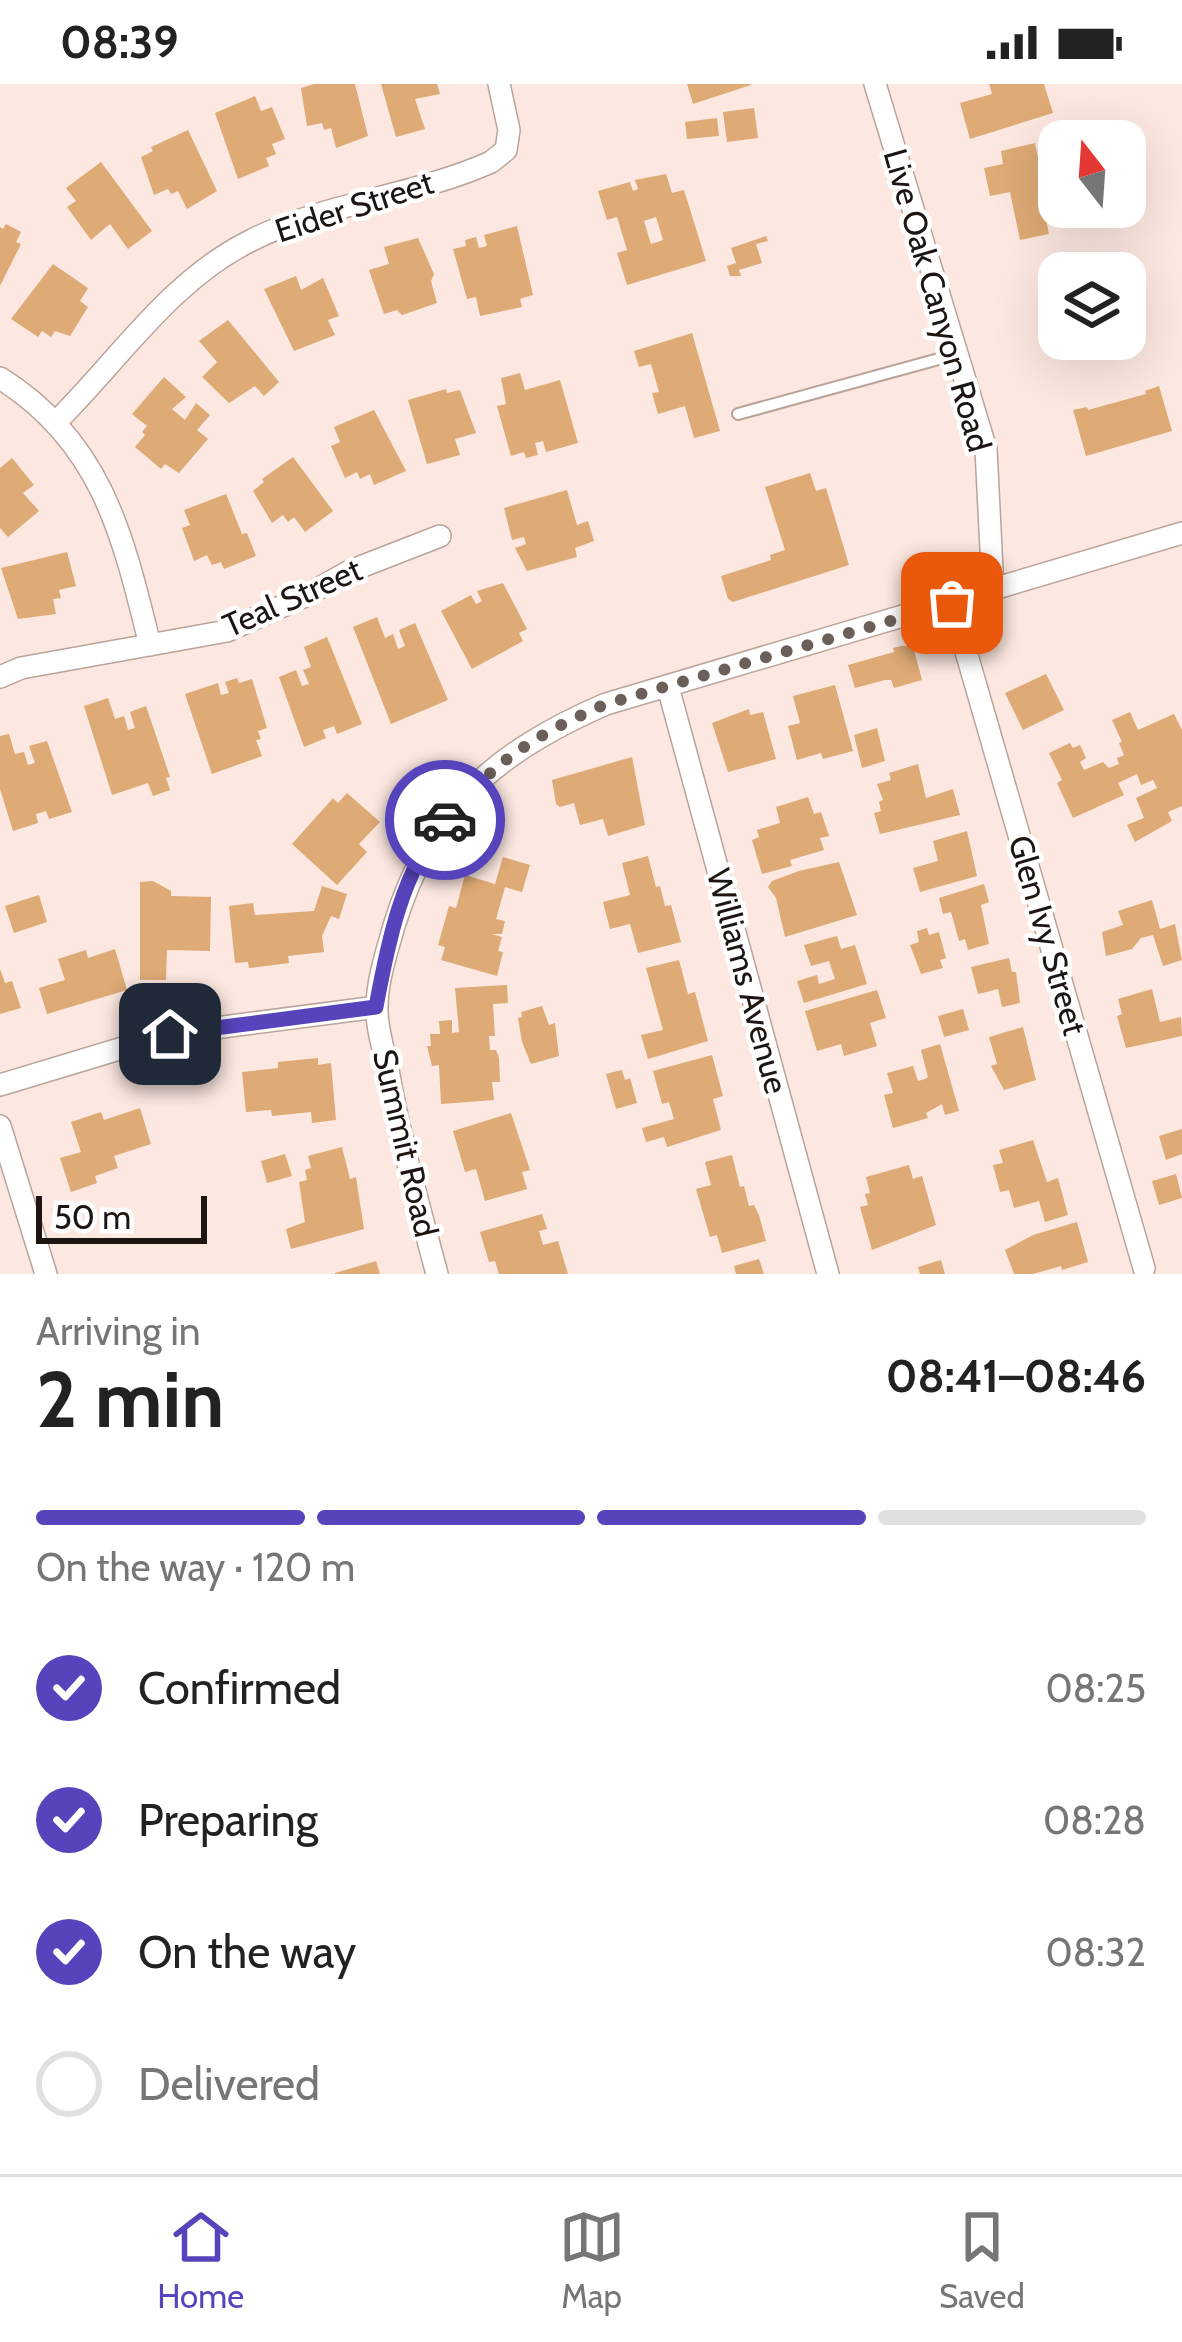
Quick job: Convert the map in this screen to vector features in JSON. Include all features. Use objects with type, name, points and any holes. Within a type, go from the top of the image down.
[{"type":"street","name":"Eider Street","points":[[55,424],[175,294],[245,243],[302,218],[473,170],[506,150],[509,130],[500,84]]},
{"type":"street","name":"Live Oak Canyon Road","points":[[875,84],[986,448],[993,590]]},
{"type":"street","points":[[0,378],[55,424],[100,483],[115,515],[150,644]]},
{"type":"street","name":"Summit Road","points":[[437,1274],[407,1163],[376,1007],[406,885],[430,837],[470,789],[518,748],[606,704],[1182,533]]},
{"type":"street","name":"Teal Street","points":[[0,677],[21,668],[226,631],[350,571],[440,536]]},
{"type":"street","name":"Glen Ivy Street","points":[[952,603],[1144,1268]]},
{"type":"street","name":"Williams Avenue","points":[[668,688],[829,1274]]},
{"type":"street","points":[[0,1085],[170,1034],[376,1007]]},
{"type":"street","points":[[0,1126],[46,1274]]},
{"type":"lane","points":[[738,414],[957,353]]},
{"type":"building","points":[[355,84],[368,136],[336,148],[331,128],[324,130],[322,123],[307,126],[301,88]]},
{"type":"building","points":[[381,84],[437,84],[440,94],[415,99],[425,129],[396,137]]},
{"type":"building","points":[[687,84],[751,84],[751,85],[693,104]]},
{"type":"building","points":[[989,84],[1044,84],[1053,113],[970,139],[960,103],[992,94]]},
{"type":"building","points":[[255,96],[261,111],[272,107],[285,139],[272,144],[276,154],[266,158],[269,166],[238,179],[215,113]]},
{"type":"building","points":[[754,108],[758,138],[727,142],[723,112]]},
{"type":"building","points":[[717,118],[719,136],[687,139],[685,122]]},
{"type":"building","points":[[188,130],[217,191],[187,209],[178,191],[171,194],[168,189],[154,195],[141,157],[153,151],[151,147]]},
{"type":"building","points":[[1035,143],[1038,228],[1048,228],[1049,234],[1020,240],[1010,192],[990,196],[984,168],[1003,164],[1001,151]]},
{"type":"building","points":[[101,162],[152,231],[128,249],[110,224],[91,240],[67,207],[76,201],[66,188]]},
{"type":"building","points":[[666,174],[672,193],[684,190],[706,261],[627,285],[617,253],[627,250],[617,217],[607,220],[598,191],[630,182],[633,191],[638,189],[635,180]],"holes":[[[656,217],[663,240],[651,244],[644,221]]]},
{"type":"building","points":[[6,224],[21,232],[16,242],[21,244],[0,286],[0,227]]},
{"type":"building","points":[[517,226],[533,295],[520,299],[522,307],[480,316],[476,297],[467,299],[453,249],[476,237],[479,248],[487,246],[484,235]]},
{"type":"building","points":[[766,236],[768,241],[756,244],[762,263],[739,270],[741,276],[730,276],[727,266],[736,263],[731,248]]},
{"type":"building","points":[[418,238],[434,274],[431,281],[437,303],[402,315],[397,310],[384,314],[369,270],[389,264],[384,247]]},
{"type":"building","points":[[53,264],[88,288],[80,301],[88,307],[70,336],[55,331],[51,337],[42,331],[38,337],[11,319]]},
{"type":"building","points":[[296,276],[301,290],[323,278],[339,316],[328,320],[335,335],[294,351],[264,289]]},
{"type":"building","points":[[228,320],[279,382],[264,396],[255,386],[229,403],[202,377],[217,362],[199,341]]},
{"type":"building","points":[[692,333],[720,431],[694,438],[685,406],[658,414],[652,393],[659,392],[651,364],[639,367],[634,351]]},
{"type":"building","points":[[520,373],[525,390],[560,380],[578,443],[546,452],[543,441],[535,443],[538,455],[511,456],[497,406],[506,404],[501,378]]},
{"type":"building","points":[[164,377],[186,397],[172,409],[185,420],[196,403],[210,415],[197,430],[208,439],[179,473],[165,464],[161,469],[135,447],[147,426],[132,414]]},
{"type":"building","points":[[1159,386],[1172,431],[1086,456],[1073,410],[1146,394]]},
{"type":"building","points":[[446,389],[447,393],[460,390],[476,433],[455,439],[460,455],[427,464],[408,400]]},
{"type":"building","points":[[374,410],[406,471],[374,485],[370,474],[360,479],[357,472],[345,478],[331,446],[340,442],[334,427]]},
{"type":"building","points":[[293,457],[333,511],[305,532],[294,517],[288,522],[283,515],[272,523],[253,491]]},
{"type":"building","points":[[12,458],[34,485],[23,493],[39,511],[8,537],[0,528],[0,468]]},
{"type":"building","points":[[810,473],[816,491],[826,488],[849,565],[733,602],[728,599],[721,576],[771,560],[770,555],[785,550],[765,487]]},
{"type":"building","points":[[567,490],[577,525],[588,521],[594,541],[575,548],[577,557],[527,571],[515,548],[526,544],[524,537],[512,540],[504,508]]},
{"type":"building","points":[[226,494],[256,556],[224,569],[221,562],[212,565],[207,555],[194,561],[182,528],[190,525],[184,510]]},
{"type":"building","points":[[67,552],[76,586],[59,590],[61,598],[53,599],[56,614],[18,619],[1,568]]},
{"type":"building","points":[[503,583],[527,629],[519,633],[523,641],[472,669],[441,611],[471,595],[476,604],[482,601],[477,591]]},
{"type":"building","points":[[377,617],[385,638],[393,634],[398,649],[405,646],[399,630],[415,623],[448,700],[391,724],[353,627]]},
{"type":"building","points":[[327,637],[362,724],[337,734],[334,726],[323,730],[326,738],[304,747],[279,677],[296,670],[302,686],[309,684],[303,670],[311,667],[304,647]]},
{"type":"building","points":[[913,646],[922,680],[894,688],[891,680],[885,680],[855,688],[848,665]]},
{"type":"building","points":[[1046,674],[1064,710],[1023,730],[1005,693]]},
{"type":"building","points":[[237,678],[239,683],[252,679],[267,728],[258,731],[261,739],[256,740],[262,756],[212,774],[185,694],[218,683],[221,695],[229,693],[225,682]]},
{"type":"building","points":[[835,685],[853,751],[797,760],[788,726],[800,723],[793,696]]},
{"type":"building","points":[[108,698],[115,719],[124,716],[128,730],[135,728],[130,712],[146,706],[170,790],[153,796],[148,783],[112,795],[84,706]]},
{"type":"building","points":[[749,709],[750,715],[763,712],[776,759],[728,772],[712,723]]},
{"type":"building","points":[[1130,712],[1138,730],[1174,714],[1182,730],[1182,806],[1168,812],[1172,821],[1135,842],[1127,825],[1144,818],[1136,798],[1157,788],[1153,780],[1141,785],[1137,774],[1118,783],[1124,795],[1073,818],[1049,753],[1070,743],[1073,748],[1080,745],[1086,758],[1080,762],[1084,770],[1103,762],[1109,768],[1119,764],[1117,758],[1124,755],[1122,742],[1112,720]]},
{"type":"building","points":[[877,728],[885,761],[862,768],[854,735]]},
{"type":"building","points":[[9,734],[15,754],[24,752],[28,765],[35,763],[29,746],[47,741],[72,812],[49,819],[46,811],[36,814],[38,823],[13,831],[0,789],[0,736]]},
{"type":"building","points":[[632,757],[645,825],[608,836],[603,819],[580,825],[574,803],[556,804],[552,780]]},
{"type":"building","points":[[918,764],[926,798],[953,789],[960,815],[880,834],[874,813],[881,811],[883,800],[877,784],[891,780],[889,773]]},
{"type":"building","points":[[347,793],[380,822],[359,844],[367,852],[337,885],[292,844],[333,798],[338,803]]},
{"type":"building","points":[[808,797],[814,814],[821,812],[829,836],[820,838],[824,850],[762,874],[752,840],[759,837],[757,830],[780,823],[776,807]]},
{"type":"building","points":[[967,831],[977,876],[920,892],[913,868],[938,861],[933,841]]},
{"type":"building","points":[[648,856],[656,887],[660,886],[665,906],[671,905],[681,942],[638,953],[630,924],[610,929],[603,902],[630,895],[622,863]]},
{"type":"building","points":[[503,857],[530,865],[522,892],[505,887],[496,919],[505,921],[502,934],[492,934],[502,937],[497,976],[441,960],[445,947],[438,945],[449,906],[456,908],[465,875],[495,884]]},
{"type":"building","points":[[839,862],[857,915],[785,937],[776,898],[768,887],[772,881]]},
{"type":"building","points":[[153,881],[171,891],[171,896],[211,897],[210,951],[167,950],[166,980],[140,980],[140,882]]},
{"type":"building","points":[[984,884],[989,902],[981,905],[989,944],[968,950],[965,939],[959,941],[951,912],[943,914],[939,898]]},
{"type":"building","points":[[322,886],[347,894],[339,919],[331,916],[322,936],[324,952],[249,968],[248,962],[235,963],[229,906],[253,903],[255,915],[314,911]]},
{"type":"building","points":[[39,895],[47,922],[14,933],[5,906]]},
{"type":"building","points":[[1152,900],[1160,929],[1175,924],[1182,960],[1163,966],[1153,935],[1141,938],[1132,949],[1106,956],[1102,932],[1123,925],[1118,911]]},
{"type":"building","points":[[927,928],[929,935],[939,932],[946,958],[940,960],[943,968],[921,974],[910,945],[919,942],[917,931]]},
{"type":"building","points":[[837,936],[841,949],[855,945],[867,984],[804,1003],[797,981],[817,975],[819,984],[835,979],[829,961],[811,966],[804,945]]},
{"type":"building","points":[[115,949],[127,990],[47,1014],[39,988],[65,980],[58,959],[86,950],[88,958]]},
{"type":"building","points":[[1009,958],[1020,1003],[1002,1007],[998,989],[978,994],[971,967]]},
{"type":"building","points":[[679,960],[688,994],[695,992],[708,1041],[648,1059],[641,1035],[663,1030],[646,968]]},
{"type":"building","points":[[0,969],[5,983],[12,981],[21,1008],[0,1014]]},
{"type":"building","points":[[507,985],[508,1003],[493,1004],[495,1036],[489,1036],[490,1050],[496,1050],[499,1058],[500,1082],[492,1082],[494,1100],[441,1104],[439,1065],[432,1066],[427,1046],[431,1046],[430,1034],[440,1034],[439,1021],[452,1020],[452,1033],[459,1032],[455,988]]},
{"type":"building","points":[[1152,989],[1160,1022],[1181,1017],[1182,1036],[1126,1048],[1117,1016],[1122,1014],[1118,999]]},
{"type":"building","points":[[877,990],[886,1018],[870,1023],[877,1046],[844,1056],[841,1044],[817,1051],[805,1011]]},
{"type":"building","points":[[542,1006],[549,1025],[555,1023],[559,1056],[531,1064],[518,1018],[521,1012]]},
{"type":"building","points":[[963,1009],[969,1030],[944,1037],[938,1016]]},
{"type":"building","points":[[1023,1027],[1036,1080],[1004,1090],[991,1066],[997,1064],[989,1037]]},
{"type":"building","points":[[940,1044],[959,1111],[945,1115],[942,1104],[926,1113],[928,1118],[893,1128],[884,1095],[893,1093],[887,1073],[913,1066],[918,1081],[925,1079],[921,1050]]},
{"type":"building","points":[[712,1055],[723,1096],[713,1099],[721,1130],[667,1147],[664,1137],[646,1142],[642,1128],[674,1119],[669,1102],[662,1104],[653,1071]]},
{"type":"building","points":[[318,1058],[318,1065],[331,1063],[336,1120],[312,1123],[311,1112],[272,1116],[271,1110],[246,1112],[242,1072]]},
{"type":"building","points":[[622,1070],[625,1080],[630,1078],[637,1103],[616,1109],[606,1074]]},
{"type":"building","points":[[140,1108],[151,1144],[114,1156],[118,1168],[95,1176],[97,1183],[71,1192],[60,1158],[81,1152],[71,1122],[101,1112],[104,1120]]},
{"type":"building","points":[[511,1113],[530,1170],[522,1172],[527,1189],[485,1201],[476,1169],[465,1172],[453,1131]]},
{"type":"building","points":[[1182,1129],[1182,1154],[1166,1160],[1159,1136]]},
{"type":"building","points":[[1033,1140],[1047,1182],[1058,1178],[1068,1215],[1045,1222],[1039,1201],[1014,1208],[1009,1190],[1000,1192],[993,1165],[1003,1163],[999,1150]]},
{"type":"building","points":[[342,1147],[350,1179],[356,1177],[364,1229],[291,1249],[286,1229],[305,1222],[299,1182],[307,1180],[308,1156]]},
{"type":"building","points":[[285,1154],[292,1176],[267,1183],[261,1161]]},
{"type":"building","points":[[732,1155],[740,1187],[744,1186],[749,1206],[754,1205],[759,1215],[766,1241],[722,1253],[717,1235],[710,1237],[696,1189],[711,1185],[705,1162]]},
{"type":"building","points":[[909,1165],[913,1179],[922,1176],[936,1225],[872,1250],[860,1207],[868,1205],[866,1177]]},
{"type":"building","points":[[1176,1174],[1182,1198],[1159,1205],[1152,1181]]},
{"type":"building","points":[[542,1214],[547,1229],[539,1231],[543,1245],[558,1241],[568,1274],[499,1274],[495,1261],[489,1262],[480,1232]]},
{"type":"building","points":[[1077,1222],[1088,1262],[1062,1270],[1061,1266],[1014,1274],[1005,1250],[1033,1235]]},
{"type":"building","points":[[759,1259],[764,1274],[736,1274],[734,1266]]},
{"type":"building","points":[[941,1260],[945,1274],[920,1274],[918,1267]]},
{"type":"building","points":[[376,1261],[380,1274],[335,1274],[335,1273]]},
{"type":"way so far","points":[[445,820],[470,789],[518,748],[606,704],[952,603]]},
{"type":"route","points":[[170,1034],[376,1007],[406,885],[430,837],[445,820]]}]
